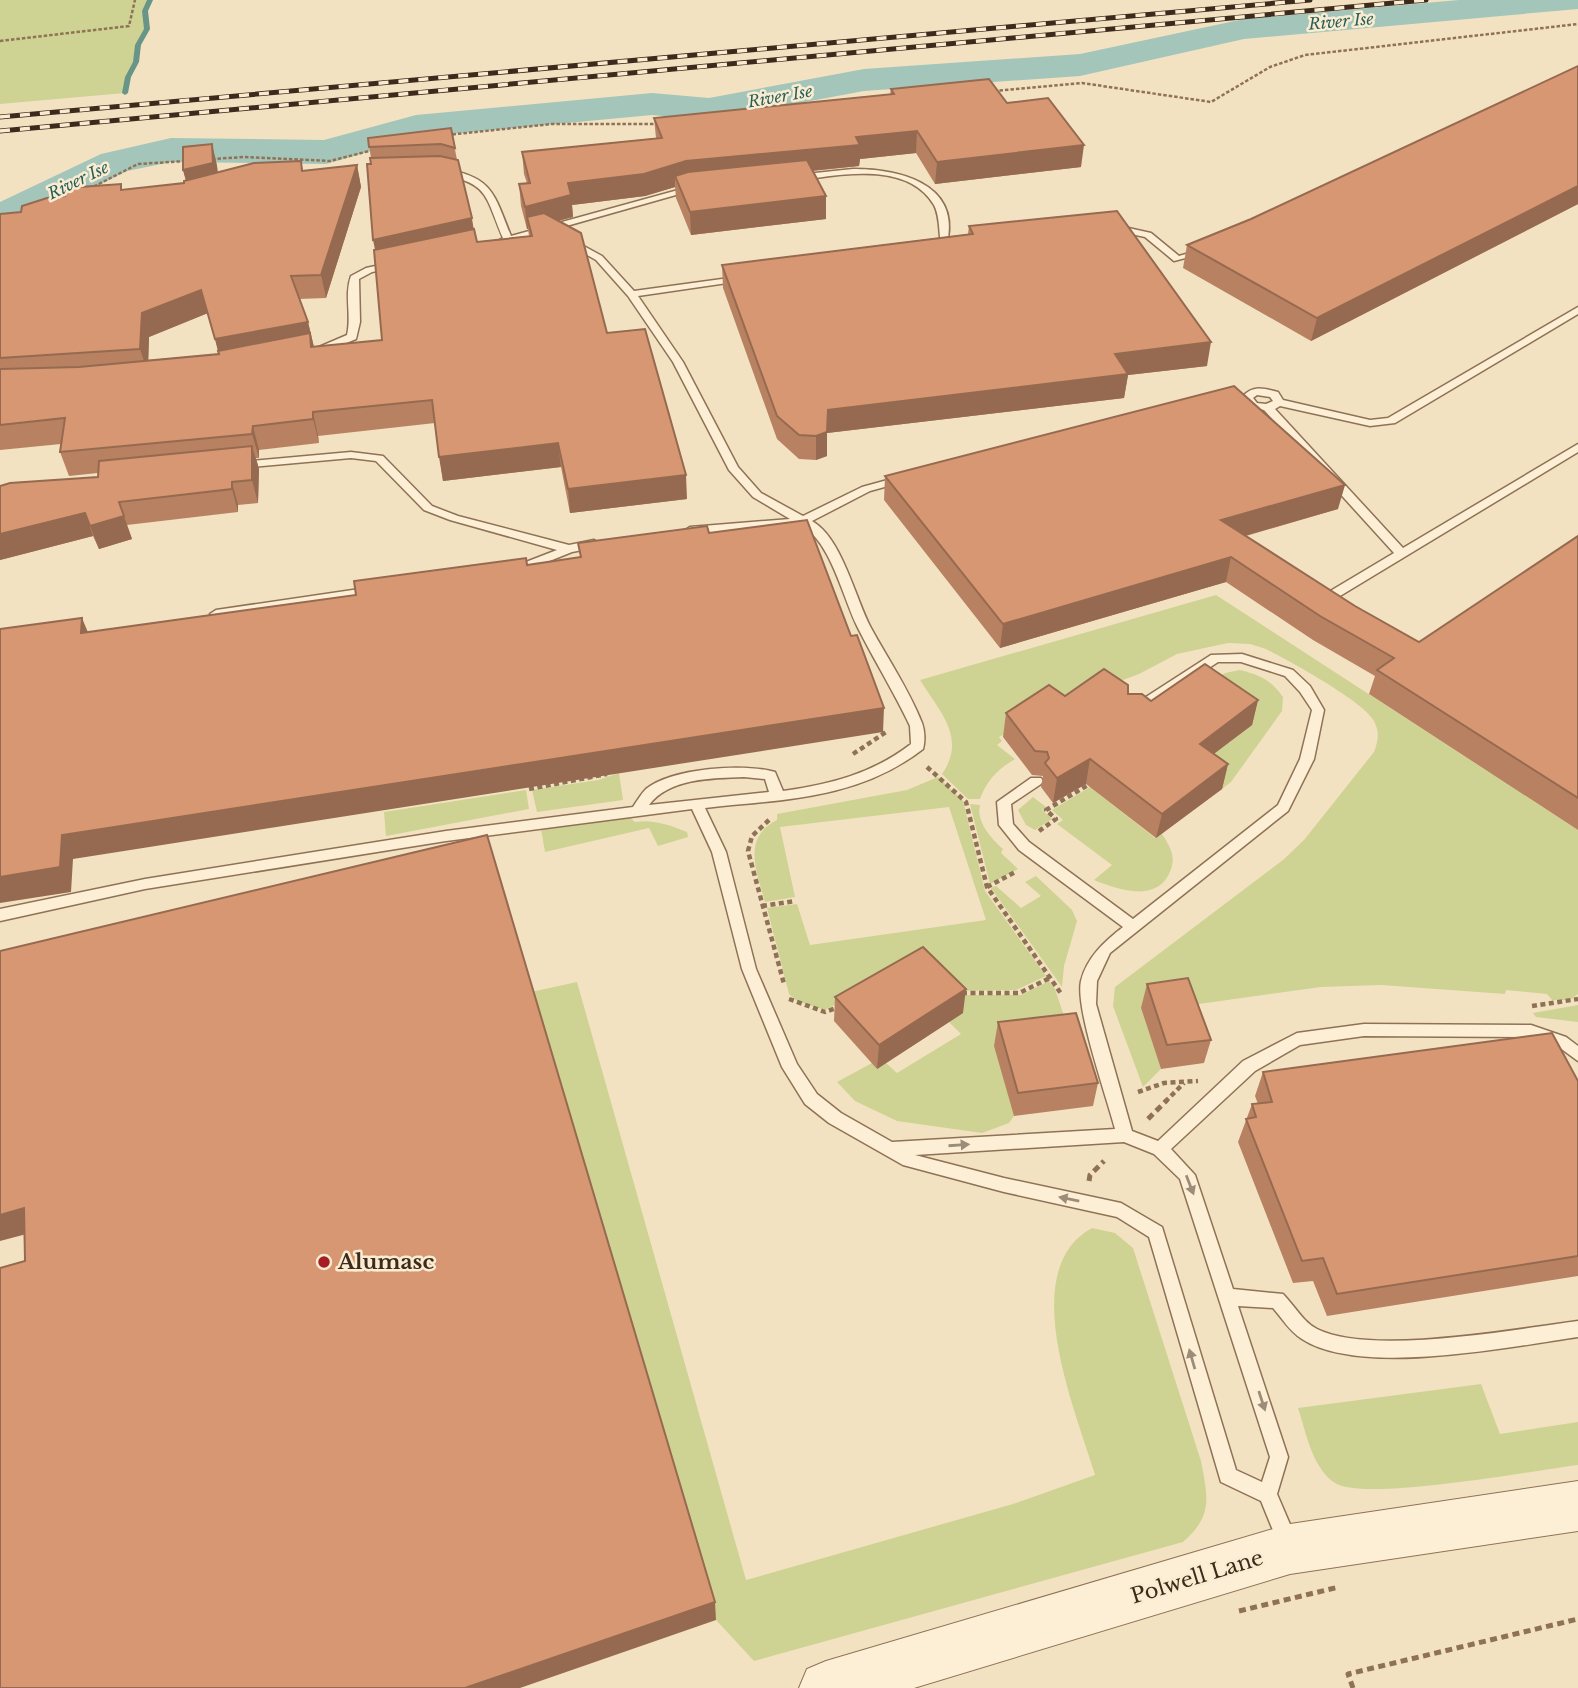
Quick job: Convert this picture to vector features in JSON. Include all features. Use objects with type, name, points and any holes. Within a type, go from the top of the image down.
[{"type":"street","name":"Polwell Lane","points":[[825,1688],[1290,1549],[1578,1506]]},
{"type":"lane","points":[[783,179],[851,172],[896,176],[919,182],[940,206],[944,237]]},
{"type":"lane","points":[[431,173],[468,175],[482,183],[508,240]]},
{"type":"lane","points":[[495,243],[701,188]]},
{"type":"lane","points":[[1103,225],[1148,235],[1177,259],[1217,246]]},
{"type":"lane","points":[[0,915],[158,882],[446,836],[816,791],[854,782],[888,767],[918,746],[917,726],[863,625],[831,551],[817,529],[757,495],[733,468],[678,362],[632,294],[599,258],[548,230]]},
{"type":"lane","points":[[934,244],[944,237],[958,236]]},
{"type":"lane","points":[[309,352],[339,345],[352,337],[357,325],[352,290],[354,278],[369,270],[407,262]]},
{"type":"lane","points":[[632,294],[748,277]]},
{"type":"lane","points":[[1402,554],[1274,405],[1274,394],[1265,391],[1251,392],[1243,400],[1258,407],[1274,405],[1370,423],[1391,421],[1578,310]]},
{"type":"lane","points":[[1331,596],[1578,447]]},
{"type":"lane","points":[[228,467],[351,455],[379,458],[429,508],[454,519],[569,549]]},
{"type":"lane","points":[[681,532],[803,521],[866,489],[919,475]]},
{"type":"lane","points":[[507,574],[569,549],[604,542]]},
{"type":"lane","points":[[208,615],[387,589]]},
{"type":"lane","points":[[1125,1135],[1087,1004],[1089,981],[1105,948],[1283,808],[1307,759],[1318,710],[1305,689],[1289,673],[1253,660],[1215,658],[1130,714]]},
{"type":"lane","points":[[638,811],[654,790],[677,782],[725,774],[752,771],[770,775],[777,794]]},
{"type":"lane","points":[[1036,781],[1004,802],[1006,825],[1022,844],[1039,858],[1133,926]]},
{"type":"lane","points":[[696,804],[719,852],[749,969],[790,1067],[811,1099],[835,1118],[909,1160],[1121,1210],[1156,1232],[1228,1476],[1268,1494]]},
{"type":"lane","points":[[1160,1149],[1249,1066],[1297,1039],[1364,1030],[1531,1031],[1561,1041],[1578,1055]]},
{"type":"lane","points":[[890,1150],[1125,1135],[1160,1149],[1187,1175],[1279,1457],[1268,1494],[1290,1549]]},
{"type":"lane","points":[[1228,1297],[1277,1300],[1309,1335],[1354,1350],[1460,1344],[1578,1329]]},
{"type":"path","points":[[0,41],[129,26],[135,0]]},
{"type":"path","points":[[986,92],[1082,83],[1211,102],[1270,67],[1305,55],[1450,41],[1578,24]]},
{"type":"path","points":[[447,135],[484,129],[606,122],[659,124]]},
{"type":"path","points":[[204,160],[244,157],[330,161],[384,148]]},
{"type":"path","points":[[84,191],[138,164],[191,160]]},
{"type":"path","points":[[529,789],[596,779],[619,770]]},
{"type":"path","points":[[1022,844],[1049,827],[1056,819],[1046,810],[1088,785]]},
{"type":"path","points":[[966,802],[987,887],[1052,977],[1064,1002]]},
{"type":"path","points":[[771,819],[752,836],[748,851],[788,999],[825,1012],[843,1005]]},
{"type":"path","points":[[987,887],[1039,858]]},
{"type":"path","points":[[762,906],[795,901]]},
{"type":"path","points":[[949,993],[1019,993],[1052,977]]},
{"type":"path","points":[[1227,1614],[1347,1586]]},
{"type":"path","points":[[1353,1688],[1348,1674],[1578,1619]]},
{"type":"green space","points":[[0,0],[150,0],[145,11],[147,29],[138,45],[136,62],[128,77],[125,93],[0,104]]},
{"type":"green space","points":[[1216,595],[1578,830],[1578,994],[1570,1000],[1552,1000],[1547,994],[1506,990],[1505,994],[1381,985],[1321,987],[1199,1004],[1181,1002],[1141,1008],[1161,1069],[1143,1087],[1113,1006],[1115,987],[1283,860],[1304,840],[1374,752],[1378,737],[1374,721],[1341,693],[1266,649],[1250,644],[1228,643],[1177,654],[1139,674],[1083,695],[999,737],[1002,741],[997,745],[1015,759],[994,776],[980,799],[968,799],[942,774],[952,749],[951,737],[942,714],[920,680]]},
{"type":"green space","points":[[1240,670],[1259,676],[1274,686],[1283,697],[1282,711],[1231,782],[1222,789],[1194,769],[1200,689],[1225,673]]},
{"type":"green space","points":[[619,773],[623,800],[537,812],[532,790],[598,780]]},
{"type":"green space","points":[[938,777],[963,801],[985,891],[1046,976],[1016,990],[952,991],[910,967],[825,1010],[797,1001],[789,994],[767,908],[797,904],[810,945],[986,920],[949,807],[780,827],[795,897],[765,902],[754,856],[759,836],[777,820],[777,814],[907,790]]},
{"type":"green space","points":[[1090,787],[1155,838],[1162,834],[1173,858],[1169,874],[1163,883],[1145,891],[1134,891],[1094,880],[1112,865],[1057,824],[1063,820],[1052,810]]},
{"type":"green space","points":[[526,790],[529,809],[386,836],[384,812]]},
{"type":"green space","points":[[1033,797],[1046,807],[1042,810],[1052,819],[1035,830],[1026,825],[1018,810]]},
{"type":"green space","points":[[970,804],[980,805],[980,818],[986,829],[1003,849],[1001,853],[1018,869],[990,884]]},
{"type":"green space","points":[[628,816],[635,822],[655,822],[674,827],[687,832],[688,837],[658,846],[649,828],[545,852],[541,829]]},
{"type":"green space","points":[[1036,876],[1072,910],[1077,921],[1064,966],[1062,987],[991,888],[996,886],[1021,908],[1041,896],[1025,882]]},
{"type":"green space","points":[[1049,981],[1055,989],[1071,1037],[1009,1123],[982,1133],[897,1121],[855,1101],[837,1082],[872,1063],[877,1069],[886,1063],[897,1073],[961,1034],[949,1022],[963,1013],[949,995],[1021,995]]},
{"type":"green space","points":[[577,982],[746,1580],[1013,1504],[1095,1475],[1065,1380],[1054,1308],[1057,1275],[1069,1248],[1092,1228],[1115,1233],[1133,1248],[1201,1461],[1206,1506],[1204,1515],[1193,1533],[1183,1542],[754,1661],[716,1620],[531,992]]},
{"type":"green space","points":[[1578,1005],[1578,1022],[1536,1017],[1533,1013]]},
{"type":"green space","points":[[1481,1384],[1500,1434],[1578,1422],[1578,1465],[1414,1487],[1352,1488],[1335,1483],[1321,1468],[1311,1449],[1298,1408]]},
{"type":"building","points":[[1578,66],[1578,186],[1317,318],[1187,245],[1251,219]]},
{"type":"building","points":[[989,79],[1007,103],[1048,98],[1084,145],[937,162],[917,131],[856,137],[860,145],[686,161],[644,174],[568,183],[571,195],[525,207],[519,184],[530,183],[522,152],[662,138],[654,118],[894,94],[891,89]]},
{"type":"building","points":[[451,128],[455,148],[441,144],[369,147],[368,138]]},
{"type":"building","points":[[212,144],[213,163],[183,170],[183,147]]},
{"type":"building","points":[[440,156],[458,160],[472,218],[373,240],[367,164],[371,164],[370,158]]},
{"type":"building","points":[[807,160],[826,196],[690,212],[675,176],[688,172]]},
{"type":"building","points":[[301,161],[302,171],[357,165],[321,275],[291,276],[308,322],[215,339],[201,290],[142,313],[140,349],[0,358],[0,214],[21,212],[22,206],[47,198],[65,196],[66,188],[121,184],[121,190],[184,183],[254,163]]},
{"type":"building","points":[[1117,211],[1211,342],[1115,354],[1128,374],[828,410],[827,432],[816,436],[799,435],[777,416],[722,265],[973,234],[969,226]]},
{"type":"building","points":[[544,213],[581,233],[607,333],[645,329],[686,475],[568,489],[558,443],[439,457],[432,400],[313,412],[313,419],[253,426],[252,434],[60,452],[65,418],[0,425],[0,369],[79,367],[219,354],[218,351],[310,333],[311,347],[382,340],[374,250],[474,229],[477,242],[532,236],[527,217]]},
{"type":"building","points":[[1234,386],[1345,485],[1221,520],[1355,606],[1419,642],[1578,536],[1578,798],[1377,670],[1394,658],[1320,616],[1231,557],[1003,624],[885,476]]},
{"type":"building","points":[[252,446],[252,480],[232,482],[232,489],[119,502],[124,516],[90,526],[85,513],[0,534],[0,486],[98,477],[99,461]]},
{"type":"building","points":[[807,520],[851,636],[857,635],[884,708],[62,835],[60,867],[0,877],[0,629],[82,618],[81,633],[356,595],[354,581],[526,558],[527,565],[581,557],[578,543],[707,526],[709,533]]},
{"type":"building","points":[[1205,664],[1258,700],[1200,744],[1228,764],[1162,814],[1090,759],[1057,778],[1045,763],[1049,758],[1047,752],[1035,751],[1006,713],[1049,685],[1065,696],[1104,669],[1128,685],[1128,694],[1142,694],[1151,701]]},
{"type":"building","name":"Alumasc","points":[[487,835],[715,1602],[465,1688],[0,1688],[0,1268],[25,1261],[24,1208],[0,1215],[0,951]]},
{"type":"building","points":[[923,947],[966,989],[879,1045],[835,997]]},
{"type":"building","points":[[1188,978],[1211,1040],[1167,1045],[1147,984]]},
{"type":"building","points":[[1076,1013],[1098,1083],[1018,1093],[998,1022]]},
{"type":"building","points":[[1552,1033],[1578,1081],[1578,1256],[1337,1294],[1323,1258],[1302,1261],[1246,1119],[1256,1117],[1252,1104],[1272,1102],[1263,1072]]},
{"type":"waterway","points":[[125,93],[128,77],[136,62],[138,45],[147,29],[145,11],[150,0]]},
{"type":"waterway","name":"River Ise","points":[[0,218],[115,162],[171,150],[326,152],[416,126],[652,104],[709,109],[864,80],[1080,65],[1244,29],[1574,0]]},
{"type":"railway","points":[[0,117],[1310,0]]},
{"type":"railway","points":[[0,131],[1426,0]]},
{"type":"place","name":"Alumasc","points":[[324,1262]]}]
